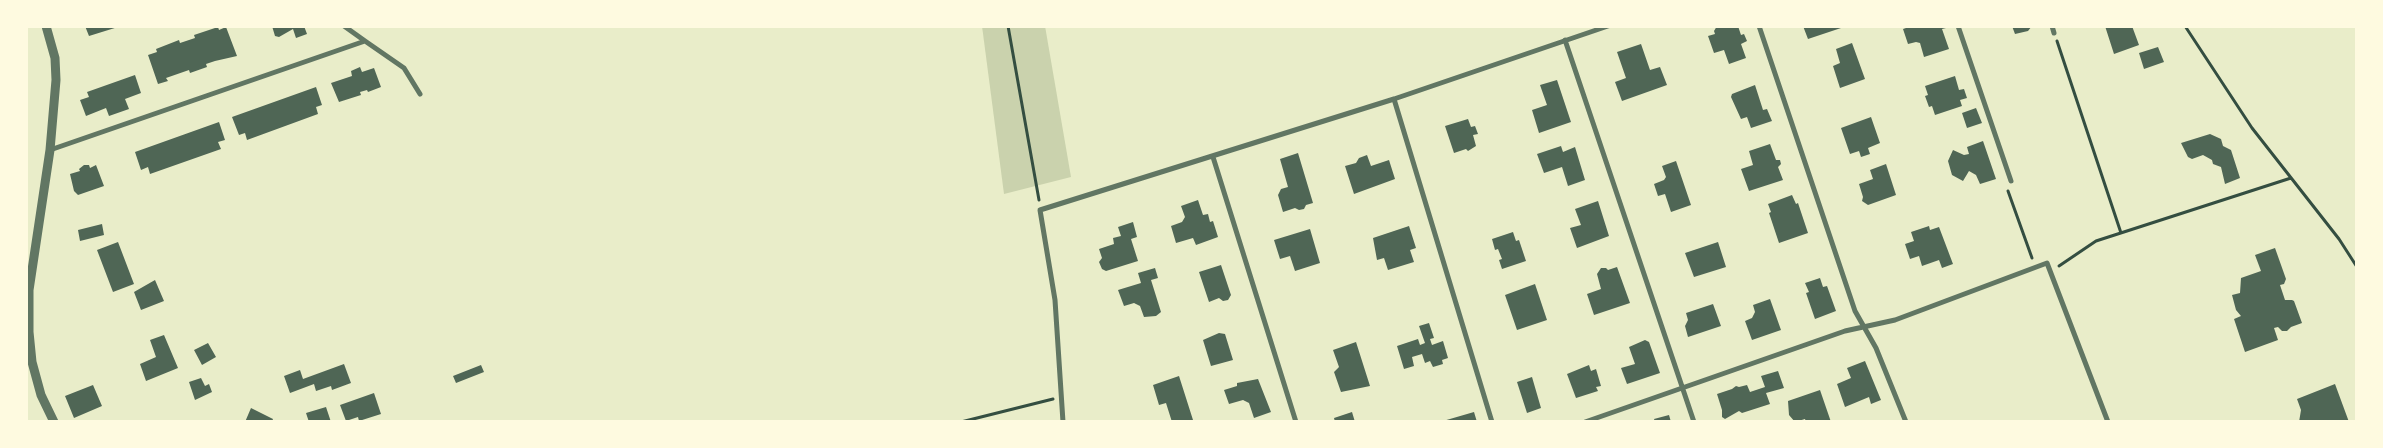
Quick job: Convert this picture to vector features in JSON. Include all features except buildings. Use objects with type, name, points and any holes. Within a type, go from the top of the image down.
[{"type":"street","points":[[46,26],[55,58],[56,80],[50,150],[30,290],[29,332],[32,362],[41,395],[54,422]]},
{"type":"street","points":[[344,26],[404,68],[420,94]]},
{"type":"street","points":[[1063,422],[1055,300],[1040,210],[1394,99],[1608,26]]},
{"type":"street","points":[[1759,26],[1855,311],[1865,327],[1906,422]]},
{"type":"street","points":[[1958,26],[2011,180]]},
{"type":"street","points":[[2052,26],[2054,33]]},
{"type":"street","points":[[1565,40],[1694,422]]},
{"type":"street","points":[[50,150],[365,41]]},
{"type":"street","points":[[1394,99],[1492,422]]},
{"type":"street","points":[[1213,157],[1296,422]]},
{"type":"street","points":[[1585,422],[1845,331],[1895,320],[2047,264],[2108,422]]},
{"type":"path","points":[[1008,26],[1040,210]]},
{"type":"path","points":[[2185,26],[2252,128],[2339,239],[2357,267]]},
{"type":"path","points":[[2054,33],[2121,233]]},
{"type":"path","points":[[2049,271],[2066,263],[2096,241],[2291,178]]},
{"type":"path","points":[[2011,180],[2008,191],[2036,268]]},
{"type":"path","points":[[961,422],[1062,397]]},
{"type":"green space","points":[[982,26],[1045,26],[1071,177],[1004,194]]}]
